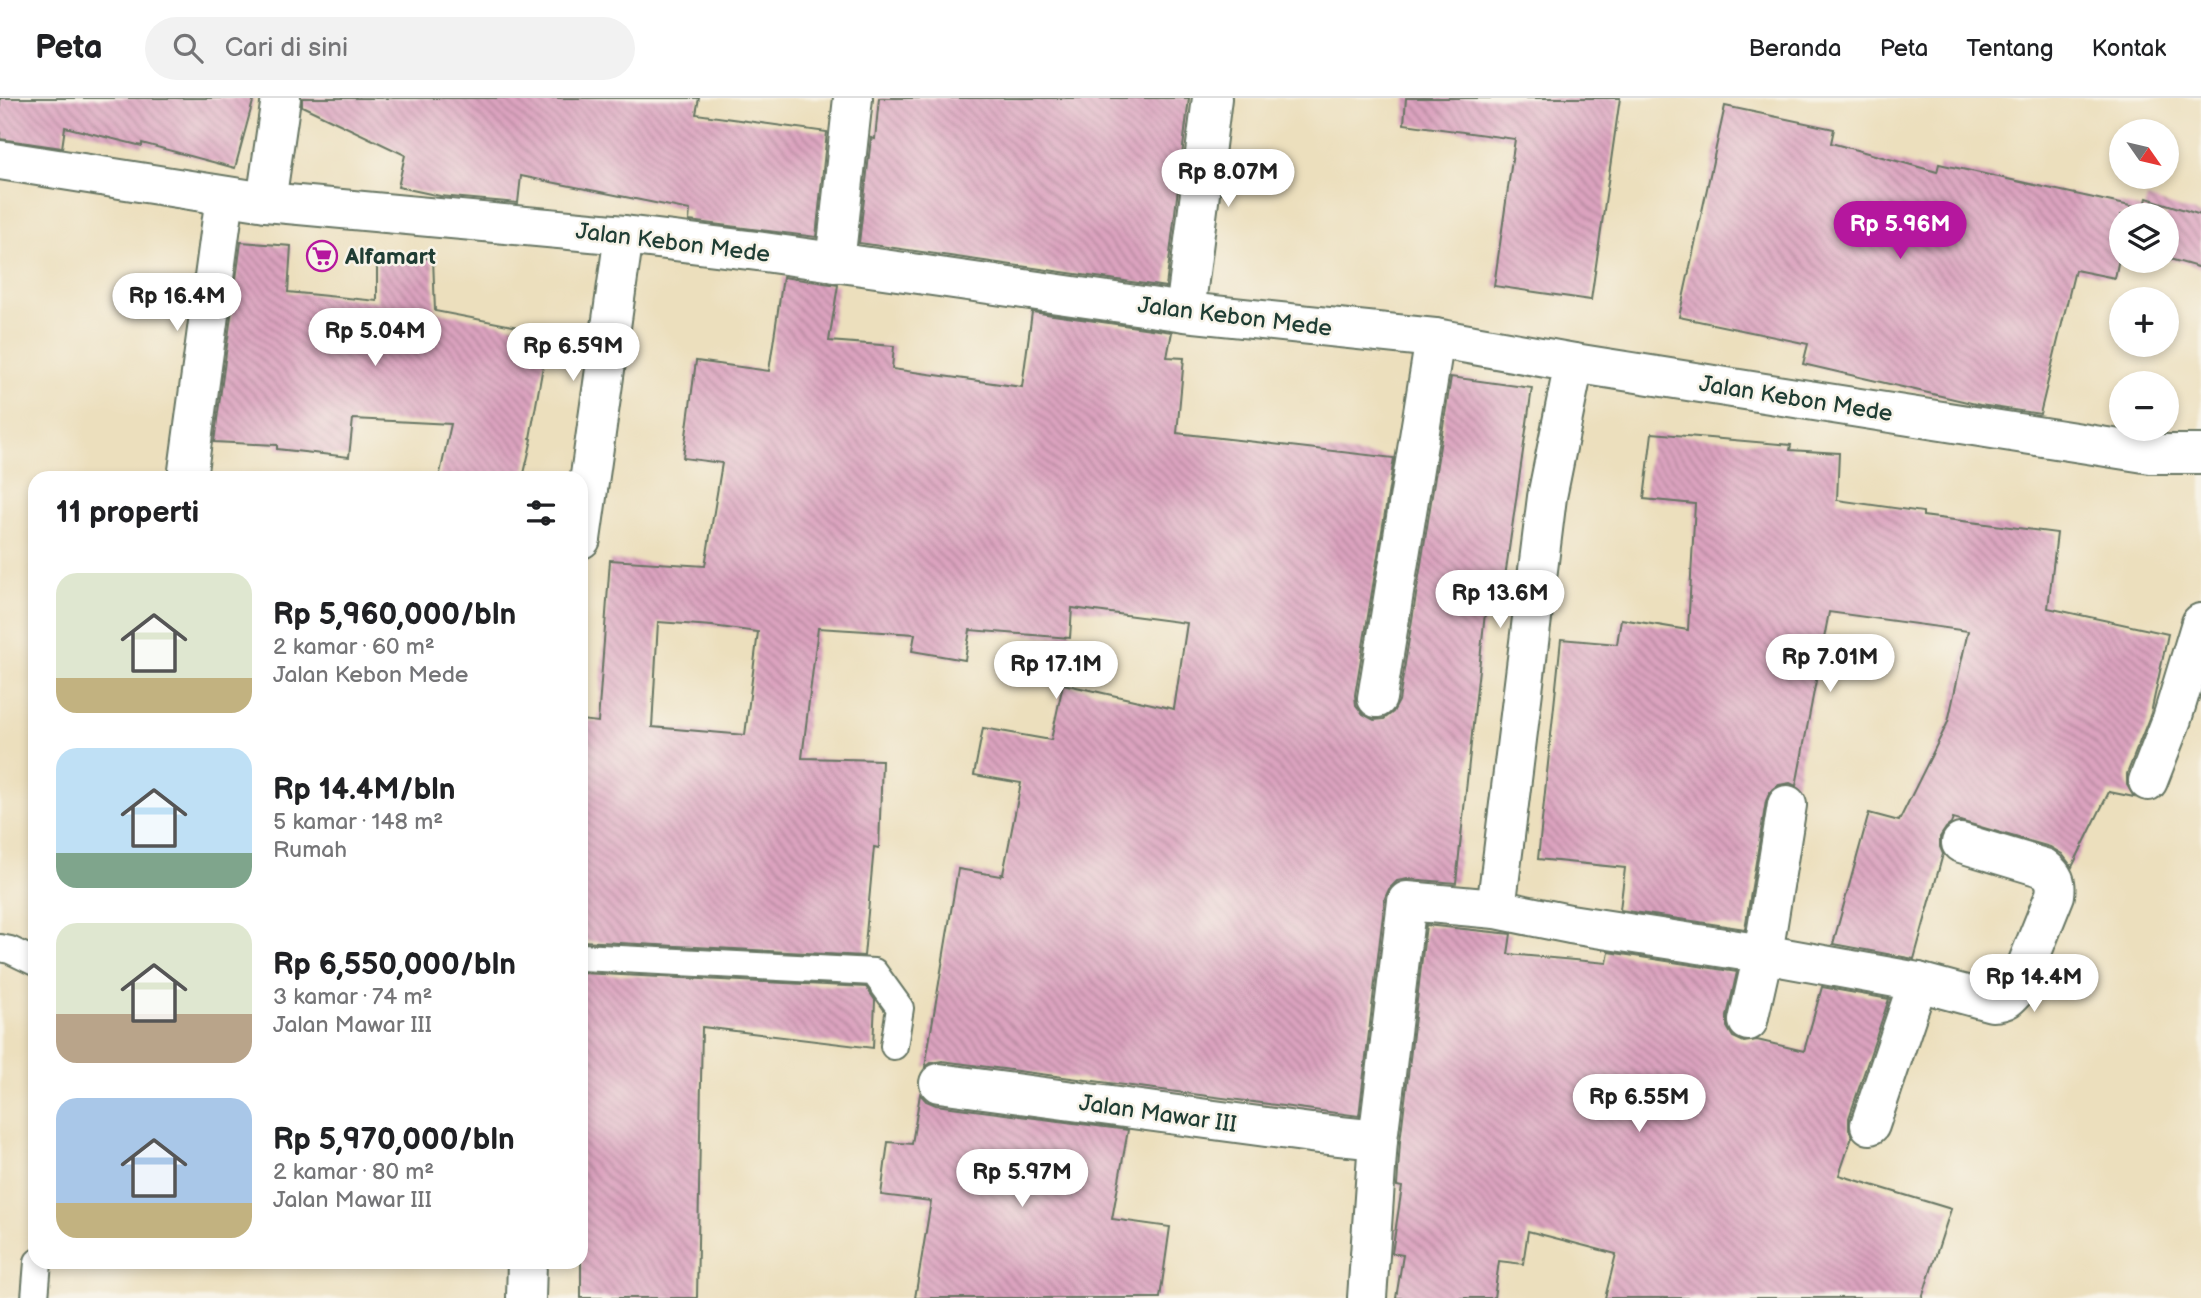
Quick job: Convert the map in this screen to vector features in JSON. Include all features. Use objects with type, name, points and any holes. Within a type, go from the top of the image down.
[{"type":"street","points":[[266,202],[281,98]]},
{"type":"street","points":[[835,263],[853,98]]},
{"type":"street","points":[[1185,312],[1212,98]]},
{"type":"street","name":"Jalan Kebon Mede","points":[[0,160],[266,202],[624,234],[1185,312],[1435,338],[1574,363],[2151,454],[2201,454]]},
{"type":"street","points":[[188,471],[225,196]]},
{"type":"street","points":[[588,489],[624,234]]},
{"type":"street","points":[[1377,698],[1435,338]]},
{"type":"street","points":[[1496,909],[1547,497],[1574,363]]},
{"type":"street","points":[[2148,781],[2172,719],[2201,622]]},
{"type":"street","points":[[1748,1021],[1763,954],[1787,805]]},
{"type":"street","points":[[1367,1298],[1378,1140],[1407,901],[1496,909],[1570,924],[1763,954],[1918,982],[1992,1002],[2002,1002],[2010,997],[2018,986],[2057,884],[2044,868],[1961,843]]},
{"type":"street","points":[[1870,1125],[1918,982]]},
{"type":"street","name":"Jalan Mawar III","points":[[939,1083],[1378,1140]]},
{"type":"street","points":[[526,1298],[527,1269]]},
{"type":"lane","points":[[0,948],[28,959]]},
{"type":"lane","points":[[588,957],[874,972],[900,1008],[894,1046]]},
{"type":"lane","points":[[34,1298],[37,1269]]},
{"type":"building","points":[[0,98],[254,98],[235,168],[142,143],[142,146],[65,127],[62,148],[0,139]]},
{"type":"building","points":[[302,98],[699,98],[696,114],[827,132],[816,237],[689,221],[690,210],[521,176],[518,203],[440,196],[398,187],[405,155],[302,106]]},
{"type":"building","points":[[879,98],[1189,98],[1166,287],[859,243],[871,138],[875,139]]},
{"type":"building","points":[[1406,98],[1620,98],[1591,300],[1494,286],[1515,139],[1404,124]]},
{"type":"building","points":[[1725,106],[1834,129],[1831,143],[1937,172],[1939,164],[2117,203],[2109,203],[2109,273],[2116,273],[2115,278],[2075,270],[2040,414],[1980,405],[1803,364],[1808,344],[1679,317]]},
{"type":"building","points":[[2147,198],[2163,203],[2146,203]]},
{"type":"building","points":[[2179,208],[2201,215],[2201,268],[2179,262]]},
{"type":"building","points":[[241,242],[291,246],[288,292],[377,301],[377,259],[433,258],[435,311],[549,333],[525,471],[441,471],[451,424],[353,419],[349,457],[277,449],[277,445],[214,442]]},
{"type":"building","points":[[783,277],[838,285],[829,341],[894,346],[892,369],[1022,387],[1032,312],[1172,332],[1167,357],[1184,358],[1177,433],[1394,458],[1355,695],[1356,705],[1363,714],[1374,720],[1384,719],[1393,712],[1399,701],[1451,377],[1532,388],[1501,605],[1486,604],[1456,883],[1408,879],[1397,881],[1385,898],[1359,1116],[942,1061],[925,1067],[958,869],[1000,876],[1003,874],[1021,783],[974,775],[983,728],[1051,740],[1063,684],[1174,709],[1187,623],[1072,608],[1070,638],[970,630],[965,660],[912,651],[915,634],[818,628],[802,758],[882,760],[879,848],[874,847],[864,956],[588,941],[588,721],[598,722],[610,560],[705,566],[722,463],[683,458],[696,361],[769,371]],"holes":[[[658,622],[758,632],[745,735],[652,727]]]},
{"type":"building","points":[[1652,433],[1791,445],[1790,450],[1839,453],[1837,500],[1923,512],[1923,516],[2057,533],[2048,608],[2168,634],[2151,713],[2127,774],[2127,785],[2134,797],[2109,792],[2072,867],[2062,854],[2050,847],[1953,819],[1940,837],[1943,854],[1914,959],[1833,944],[1869,813],[1899,821],[1948,722],[1968,631],[1829,612],[1796,786],[1790,783],[1779,785],[1770,792],[1766,801],[1745,929],[1620,910],[1625,868],[1538,859],[1561,639],[1617,644],[1621,619],[1688,630],[1695,504],[1644,499]]},
{"type":"building","points":[[1426,925],[1511,934],[1508,954],[1607,963],[1609,952],[1737,972],[1727,1027],[1733,1037],[1744,1042],[1757,1040],[1804,1051],[1822,987],[1889,999],[1849,1118],[1852,1137],[1839,1175],[1951,1209],[1922,1298],[1605,1298],[1616,1254],[1528,1231],[1523,1264],[1499,1261],[1494,1298],[1396,1298],[1403,1255],[1392,1253],[1402,1187],[1397,1186],[1400,1142]]},
{"type":"building","points":[[588,973],[866,987],[875,1000],[873,1048],[702,1027],[697,1298],[581,1298],[581,1269],[588,1269]]},
{"type":"building","points":[[920,1094],[926,1101],[936,1105],[1128,1130],[1112,1219],[1170,1227],[1160,1298],[915,1298],[931,1201],[881,1195],[888,1142],[912,1144]]},
{"type":"place","name":"Alfamart","points":[[322,256]]}]
